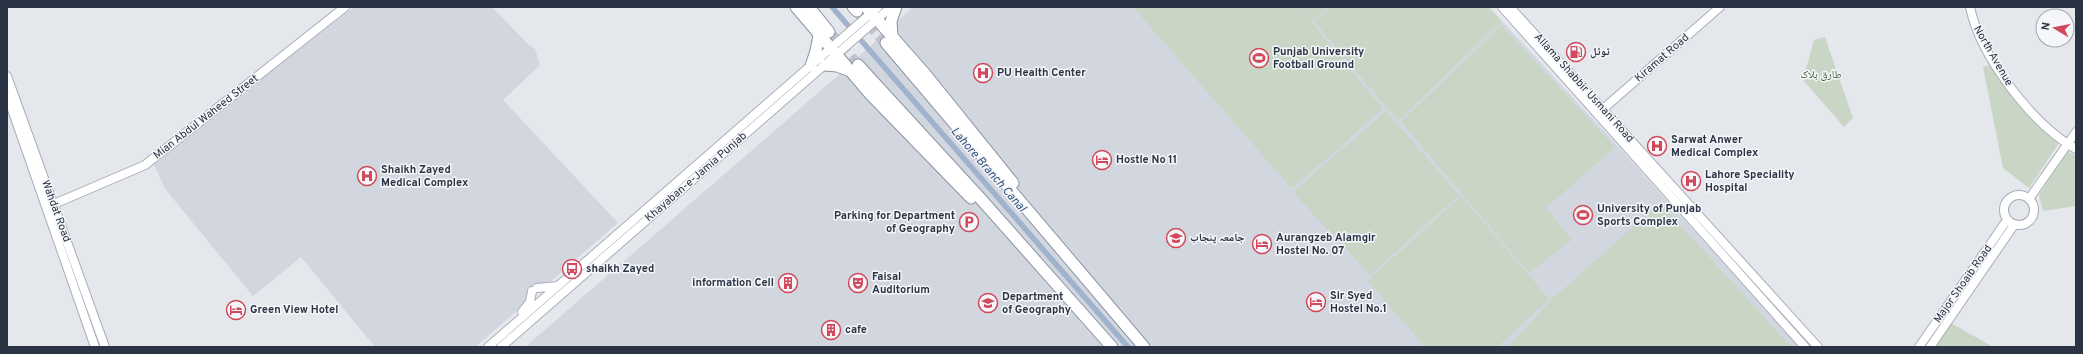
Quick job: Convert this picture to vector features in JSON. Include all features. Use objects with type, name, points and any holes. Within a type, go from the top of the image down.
[{"type":"highway","points":[[796,7],[824,34]]},
{"type":"highway","points":[[809,7],[834,52],[853,68],[1000,229],[1022,246],[1112,347]]},
{"type":"highway","points":[[889,39],[896,7]]},
{"type":"highway","points":[[866,12],[1026,199],[1040,226],[1144,347]]},
{"type":"highway","points":[[811,66],[824,34]]},
{"type":"highway","points":[[824,65],[853,68]]},
{"type":"main road","name":"Mian Abdul Waheed Street","points":[[54,204],[144,165],[345,7]]},
{"type":"main road","name":"Khayaban-e-Jamia Punjab","points":[[501,347],[546,302],[824,65],[841,40],[866,12],[891,7]]},
{"type":"main road","name":"Allama Shabbir Usmani Road","points":[[1502,7],[1805,347]]},
{"type":"main road","name":"Allama Shabbir Usmani Road","points":[[1510,7],[1818,347]]},
{"type":"main road","name":"Kiramat Road","points":[[1604,109],[1720,7]]},
{"type":"main road","name":"North Avenue","points":[[1970,7],[1978,34],[2005,81],[2028,108],[2067,144],[2076,149]]},
{"type":"main road","name":"Khayaban-e-Jamia Punjab","points":[[488,347],[510,328],[546,302],[558,286],[689,170],[811,66],[834,52],[847,47],[867,28],[866,12]]},
{"type":"main road","name":"Wahdat Road","points":[[7,76],[106,347]]},
{"type":"main road","name":"Wahdat Road","points":[[7,94],[96,347]]},
{"type":"main road","points":[[2029,199],[2076,132]]},
{"type":"main road","points":[[2017,195],[2029,199],[2033,206],[2032,218],[2026,224],[2011,222],[2004,212],[2008,200],[2017,195]]},
{"type":"main road","name":"Major Shoaib Road","points":[[1919,347],[2011,222]]},
{"type":"main road","name":"Major Shoaib Road","points":[[1930,347],[2011,222]]},
{"type":"main road","points":[[510,328],[512,321],[528,305],[534,289],[558,286]]},
{"type":"shaded area","name":"Shaikh Zayed Medical Complex","points":[[354,7],[492,7],[529,45],[535,49],[540,65],[503,100],[618,223],[475,347],[375,347],[301,257],[253,296],[166,190],[153,163]]},
{"type":"shaded area","name":"جامعہ پنجاب","points":[[913,7],[1489,7],[1603,130],[1799,347],[525,347],[834,79]]},
{"type":"green space","name":"Punjab University Football Ground","points":[[1133,7],[1299,7],[1383,109],[1292,189]]},
{"type":"green space","points":[[1301,7],[1327,7],[1312,21]]},
{"type":"green space","points":[[1330,7],[1488,7],[1502,21],[1398,121],[1314,21]]},
{"type":"green space","points":[[1501,25],[1615,147],[1546,208],[1572,240],[1529,273],[1401,122]]},
{"type":"green space","name":"طارق بلاک","points":[[1825,37],[1853,118],[1844,127],[1803,80],[1814,40]]},
{"type":"green space","points":[[1989,65],[2018,103],[2059,143],[2029,188],[2003,168],[1983,67]]},
{"type":"green space","points":[[1386,111],[1459,195],[1370,275],[1293,192]]},
{"type":"green space","points":[[2067,151],[2076,156],[2076,206],[2043,211],[2039,195]]},
{"type":"green space","points":[[1461,196],[1549,299],[1497,347],[1425,347],[1368,281]]},
{"type":"green space","points":[[1660,203],[1791,347],[1508,347],[1551,300]]},
{"type":"green space","points":[[1951,323],[1993,347],[1936,347]]},
{"type":"waterway","name":"Lahore Branch Canal","points":[[832,7],[1128,347]]},
{"type":"tunnel","points":[[857,11],[886,43]]},
{"type":"tunnel","points":[[829,32],[858,65]]},
{"type":"place","name":"ٹوٹل","points":[[1576,52]]},
{"type":"place","name":"Punjab University Football Ground","points":[[1259,58]]},
{"type":"place","name":"PU Health Center","points":[[983,73]]},
{"type":"place","name":"Sarwat Anwer Medical Complex","points":[[1657,146]]},
{"type":"place","name":"Hostle No 11","points":[[1102,160]]},
{"type":"place","name":"Shaikh Zayed Medical Complex","points":[[367,176]]},
{"type":"place","name":"Lahore Speciality Hospital","points":[[1691,181]]},
{"type":"place","name":"University of Punjab Sports Complex","points":[[1583,215]]},
{"type":"place","name":"Parking for Department of Geography","points":[[969,222]]},
{"type":"place","name":"جامعہ پنجاب","points":[[1176,238]]},
{"type":"place","name":"Aurangzeb Alamgir Hostel No. 07","points":[[1262,244]]},
{"type":"place","name":"shaikh Zayed","points":[[572,269]]},
{"type":"place","name":"information Cell","points":[[788,283]]},
{"type":"place","name":"Faisal Auditorium","points":[[858,283]]},
{"type":"place","name":"Sir Syed Hostel No.1","points":[[1316,302]]},
{"type":"place","name":"Department of Geography","points":[[988,303]]},
{"type":"place","name":"Green View Hotel","points":[[236,310]]},
{"type":"place","name":"cafe","points":[[831,330]]}]
